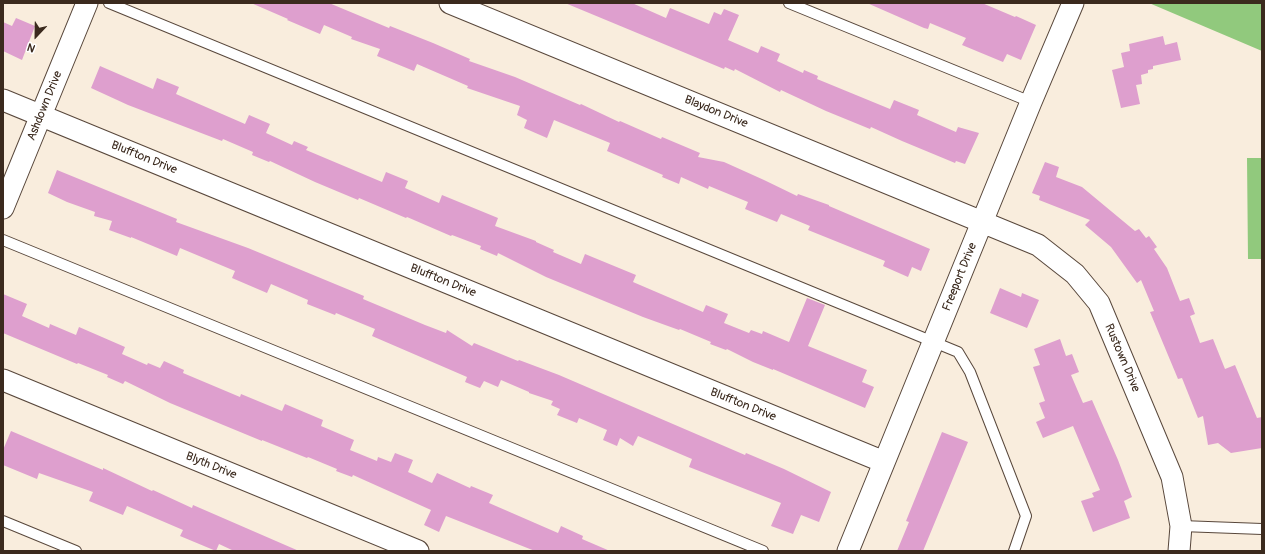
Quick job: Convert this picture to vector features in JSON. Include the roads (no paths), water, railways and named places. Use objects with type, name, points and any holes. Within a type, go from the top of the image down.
[{"type":"street","name":"Ashdown Drive","points":[[3,208],[87,3]]},
{"type":"street","name":"Blaydon Drive","points":[[450,3],[982,221]]},
{"type":"street","name":"Freeport Drive","points":[[848,551],[982,221],[1073,3]]},
{"type":"street","name":"Bluffton Drive","points":[[3,100],[884,462]]},
{"type":"street","name":"Rustown Drive","points":[[982,221],[1038,244],[1075,274],[1099,303],[1172,477],[1181,526],[1178,551]]},
{"type":"street","name":"Blyth Drive","points":[[3,380],[418,551]]},
{"type":"lane","points":[[110,3],[958,352],[970,372],[1026,516],[1014,551]]},
{"type":"lane","points":[[789,3],[1031,102]]},
{"type":"lane","points":[[3,240],[763,551]]},
{"type":"lane","points":[[3,521],[76,551]]},
{"type":"lane","points":[[1181,526],[1262,529]]}]
